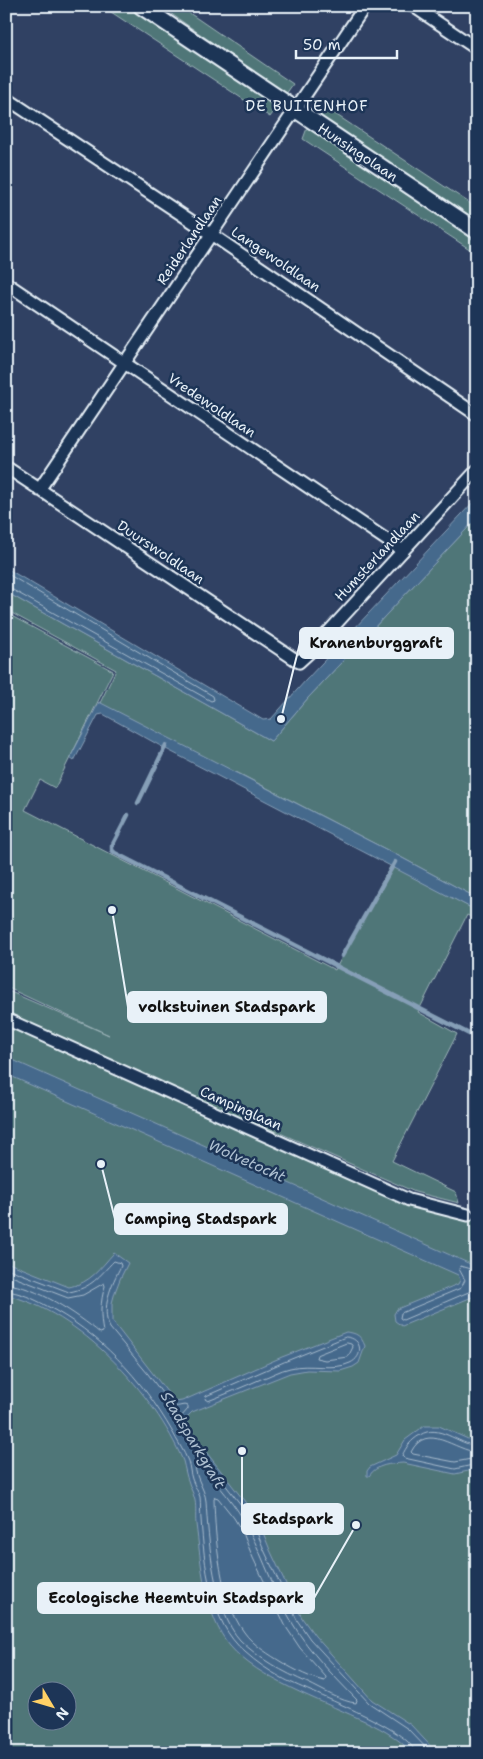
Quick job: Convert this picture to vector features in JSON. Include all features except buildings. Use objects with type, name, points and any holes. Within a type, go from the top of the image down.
[{"type":"street","name":"Hunsingolaan","points":[[141,6],[477,231]]},
{"type":"street","name":"Reiderlandlaan","points":[[39,490],[364,6]]},
{"type":"street","points":[[413,6],[477,49]]},
{"type":"street","name":"Langewoldlaan","points":[[6,98],[477,414]]},
{"type":"street","name":"Vredewoldlaan","points":[[6,283],[403,551]]},
{"type":"street","name":"Duurswoldlaan","points":[[6,467],[299,662]]},
{"type":"street","name":"Humsterlandlaan","points":[[299,662],[477,470]]},
{"type":"street","name":"Campinglaan","points":[[6,1019],[408,1200],[468,1215]]},
{"type":"green space","points":[[102,6],[128,6],[277,107],[270,117]]},
{"type":"green space","points":[[160,6],[179,6],[293,84],[286,94]]},
{"type":"green space","points":[[323,106],[477,208],[477,221],[319,116]]},
{"type":"green space","points":[[307,128],[477,242],[477,254],[303,139]]},
{"type":"green space","points":[[477,518],[477,898],[236,772],[232,776],[99,705],[116,670],[6,610],[6,592],[271,741],[308,698]]},
{"type":"green space","points":[[6,613],[113,671],[55,788],[40,780],[25,810],[335,970],[391,865],[477,911],[477,920],[467,915],[418,1012],[457,1034],[392,1161],[456,1192],[459,1203],[415,1192],[257,1123],[437,1211],[477,1211],[477,1753],[6,1753],[6,990],[109,1035],[6,987]]},
{"type":"water","points":[[477,498],[477,518],[308,698],[271,741],[6,592],[6,568],[263,720],[271,719]]},
{"type":"water","points":[[99,702],[477,898],[477,911],[166,749],[103,714],[98,715],[74,761],[70,758]]},
{"type":"water","points":[[6,1057],[477,1267],[477,1295],[402,1326],[395,1321],[394,1314],[397,1309],[458,1284],[460,1280],[458,1275],[6,1074]]},
{"type":"water","name":"Stadsparkgraft","points":[[114,1253],[128,1263],[115,1292],[112,1303],[112,1321],[175,1402],[182,1401],[282,1357],[346,1332],[356,1334],[362,1340],[365,1346],[359,1363],[353,1367],[340,1371],[307,1370],[290,1373],[192,1412],[185,1419],[196,1439],[249,1507],[260,1525],[302,1618],[315,1636],[372,1700],[411,1725],[437,1753],[412,1753],[394,1737],[380,1728],[273,1679],[242,1658],[221,1633],[214,1619],[205,1588],[194,1495],[183,1461],[154,1409],[134,1383],[87,1337],[61,1318],[33,1304],[6,1295],[6,1262],[69,1287],[89,1278]]},
{"type":"water","points":[[424,1426],[439,1426],[477,1441],[477,1469],[455,1474],[403,1463],[380,1467],[367,1476],[367,1471],[370,1467],[396,1455],[405,1440]]},
{"type":"waterway","points":[[138,803],[166,745]]},
{"type":"waterway","points":[[128,815],[112,846],[112,850],[115,853],[477,1038]]},
{"type":"waterway","points":[[342,956],[395,862]]},
{"type":"place","name":"Kranenburggraft","points":[[281,719]]},
{"type":"place","name":"volkstuinen Stadspark","points":[[112,910]]},
{"type":"place","name":"Camping Stadspark","points":[[101,1164]]},
{"type":"place","name":"Stadspark","points":[[242,1451]]},
{"type":"place","name":"Ecologische Heemtuin Stadspark","points":[[356,1525]]},
{"type":"district","name":"DE BUITENHOF","points":[[307,106]]},
{"type":"water label","name":"Wolvetocht","points":[[247,1161]]}]
